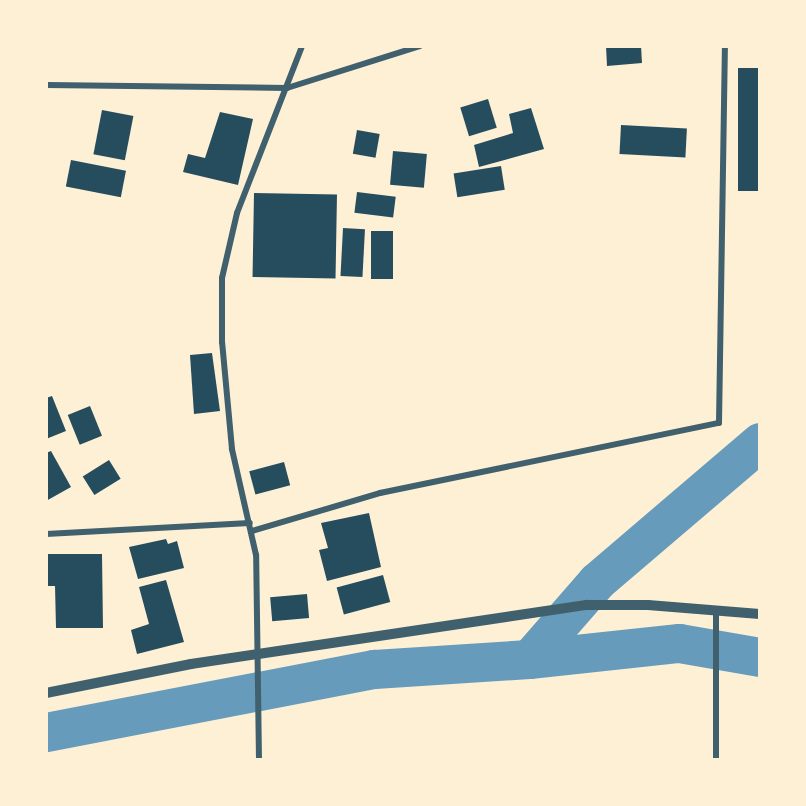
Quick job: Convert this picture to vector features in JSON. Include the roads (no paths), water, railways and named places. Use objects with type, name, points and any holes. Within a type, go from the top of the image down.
[{"type":"street","points":[[260,759],[256,555],[232,449],[222,342],[222,278],[237,213],[302,46]]},
{"type":"street","points":[[46,85],[287,88],[420,46]]},
{"type":"street","points":[[252,531],[380,493],[719,423],[725,46]]},
{"type":"street","points":[[46,534],[250,524]]},
{"type":"street","points":[[46,693],[258,654],[513,614],[587,605],[716,609],[759,614]]},
{"type":"street","points":[[716,609],[716,759]]},
{"type":"waterway","points":[[529,659],[597,581],[760,442]]},
{"type":"waterway","points":[[46,732],[374,669],[529,659],[679,643],[760,657]]}]
